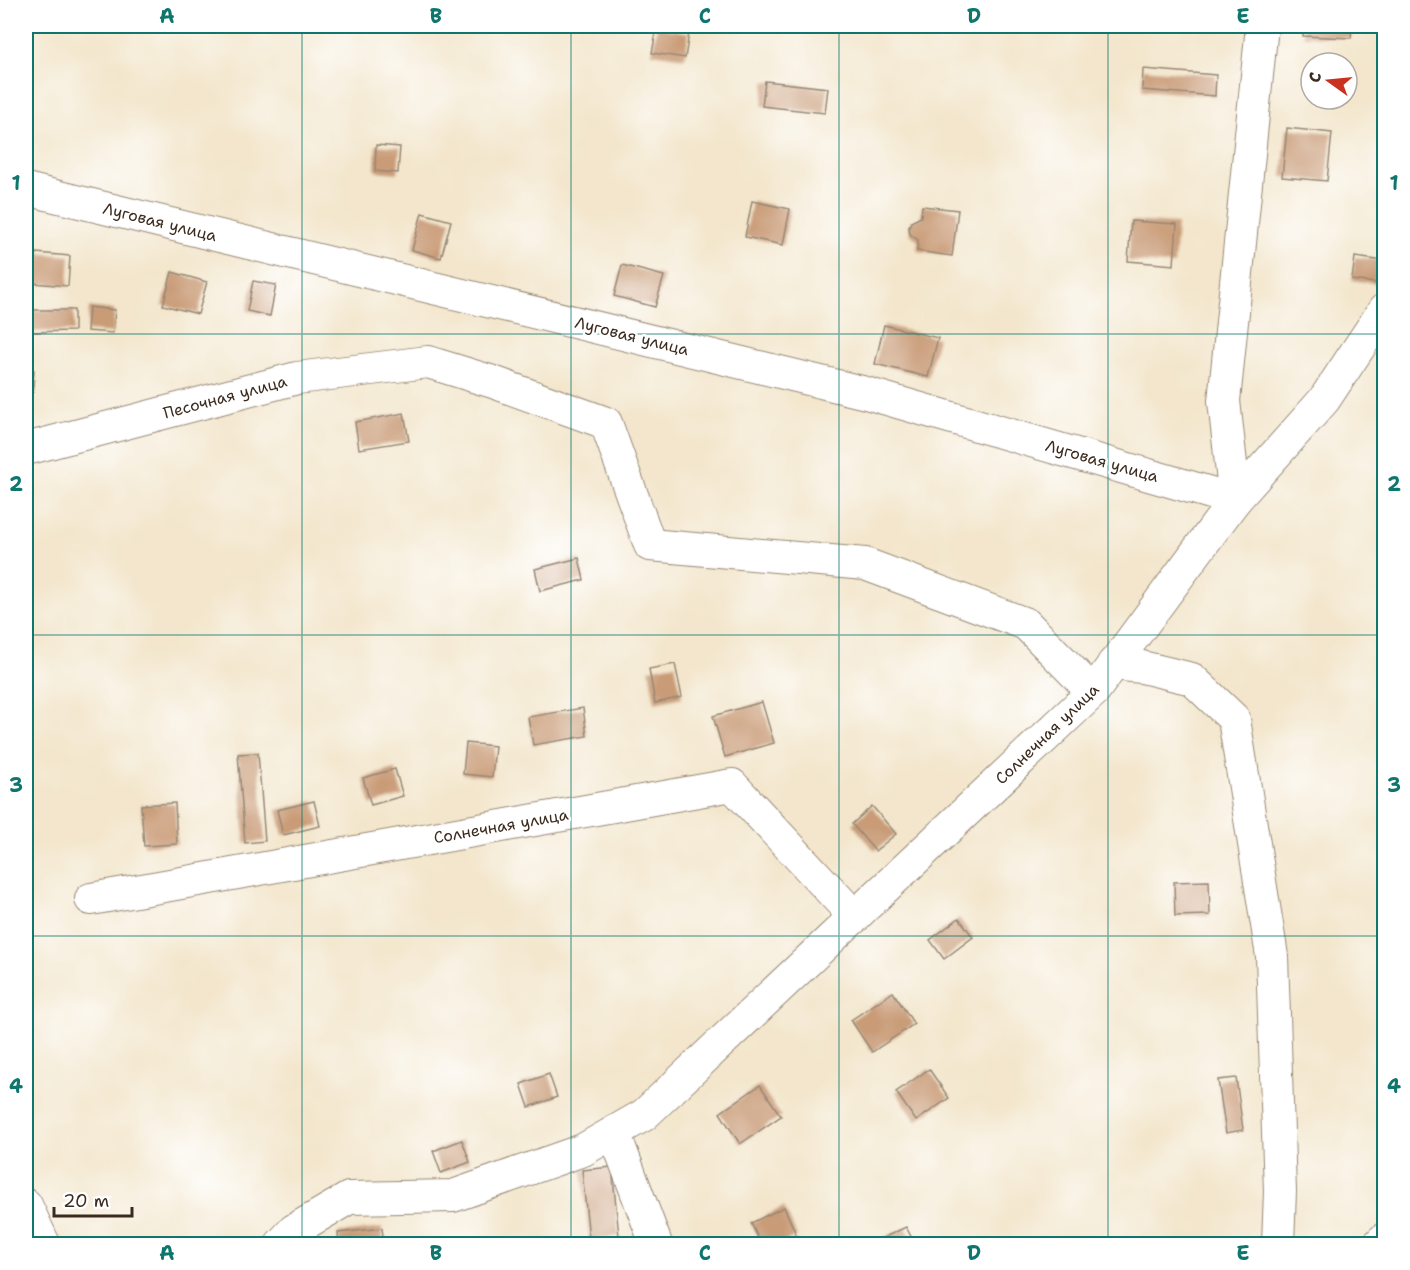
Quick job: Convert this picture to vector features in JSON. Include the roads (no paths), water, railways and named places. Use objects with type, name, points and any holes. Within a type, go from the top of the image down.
[{"type":"street","points":[[1235,500],[1224,401],[1262,26]]},
{"type":"street","name":"Луговая улица","points":[[26,189],[866,393],[1235,500]]},
{"type":"street","name":"Солнечная улица","points":[[281,1245],[294,1230],[349,1198],[453,1196],[583,1149],[644,1115],[1093,692],[1235,500],[1324,400],[1384,310]]},
{"type":"street","name":"Песочная улица","points":[[26,449],[297,378],[428,362],[493,382],[606,423],[650,545],[865,564],[1026,624],[1093,692]]},
{"type":"street","points":[[1113,664],[1142,667],[1192,679],[1234,719],[1272,956],[1280,1191],[1278,1245]]},
{"type":"street","name":"Солнечная улица","points":[[92,899],[732,785],[855,916]]},
{"type":"street","points":[[614,1132],[656,1245]]},
{"type":"street","points":[[26,1205],[44,1245]]},
{"type":"street","points":[[1379,1245],[1384,1239]]}]
